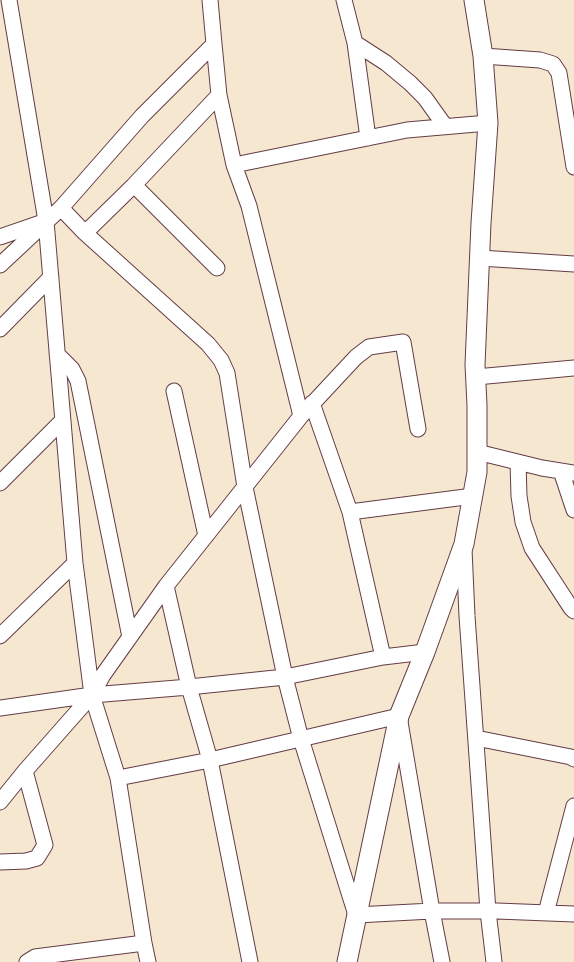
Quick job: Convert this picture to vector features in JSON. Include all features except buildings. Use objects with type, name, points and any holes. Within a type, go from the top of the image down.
[{"type":"street","points":[[9,0],[46,221],[75,563],[92,695],[118,778],[148,962]]},
{"type":"street","points":[[210,0],[219,94],[234,165],[249,206],[300,416]]},
{"type":"street","points":[[344,0],[356,43],[368,138]]},
{"type":"street","points":[[347,962],[399,716],[425,652],[464,544],[473,496],[476,472],[477,405],[475,365],[488,124],[483,56],[474,0]]},
{"type":"street","points":[[356,43],[386,63],[410,83],[425,98],[445,126]]},
{"type":"street","points":[[0,266],[61,208],[142,116],[214,44]]},
{"type":"street","points":[[483,56],[540,60],[553,64],[559,73],[574,167]]},
{"type":"street","points":[[85,233],[134,185],[219,94]]},
{"type":"street","points":[[234,165],[407,130],[488,124]]},
{"type":"street","points":[[134,185],[217,268]]},
{"type":"street","points":[[61,208],[85,233],[208,344],[221,360],[227,373],[245,487],[285,676],[301,739],[356,914]]},
{"type":"street","points":[[0,237],[46,221]]},
{"type":"street","points":[[480,258],[574,264]]},
{"type":"street","points":[[0,329],[51,278]]},
{"type":"street","points":[[0,802],[25,771],[92,695],[103,675],[166,586],[300,416],[356,357],[369,347],[402,342],[418,430]]},
{"type":"street","points":[[57,354],[72,369],[78,381],[130,637]]},
{"type":"street","points":[[476,377],[574,368]]},
{"type":"street","points":[[174,391],[206,536]]},
{"type":"street","points":[[312,403],[350,512],[383,657]]},
{"type":"street","points":[[0,483],[63,420]]},
{"type":"street","points":[[476,452],[568,472],[574,510]]},
{"type":"street","points":[[518,462],[519,496],[523,522],[532,548],[574,611]]},
{"type":"street","points":[[350,512],[473,496]]},
{"type":"street","points":[[464,544],[467,616],[488,911],[494,962]]},
{"type":"street","points":[[0,636],[75,563]]},
{"type":"street","points":[[166,586],[189,688],[210,760],[250,962]]},
{"type":"street","points":[[0,708],[92,695],[189,688],[285,676],[383,657],[425,652]]},
{"type":"street","points":[[118,778],[210,760],[399,716]]},
{"type":"street","points":[[399,716],[442,962]]},
{"type":"street","points":[[476,738],[572,757],[574,759]]},
{"type":"street","points":[[0,862],[26,861],[37,858],[44,845],[25,771]]},
{"type":"street","points":[[546,913],[574,806]]},
{"type":"street","points":[[356,914],[432,911],[574,914]]},
{"type":"street","points":[[27,962],[35,957],[144,943]]}]
